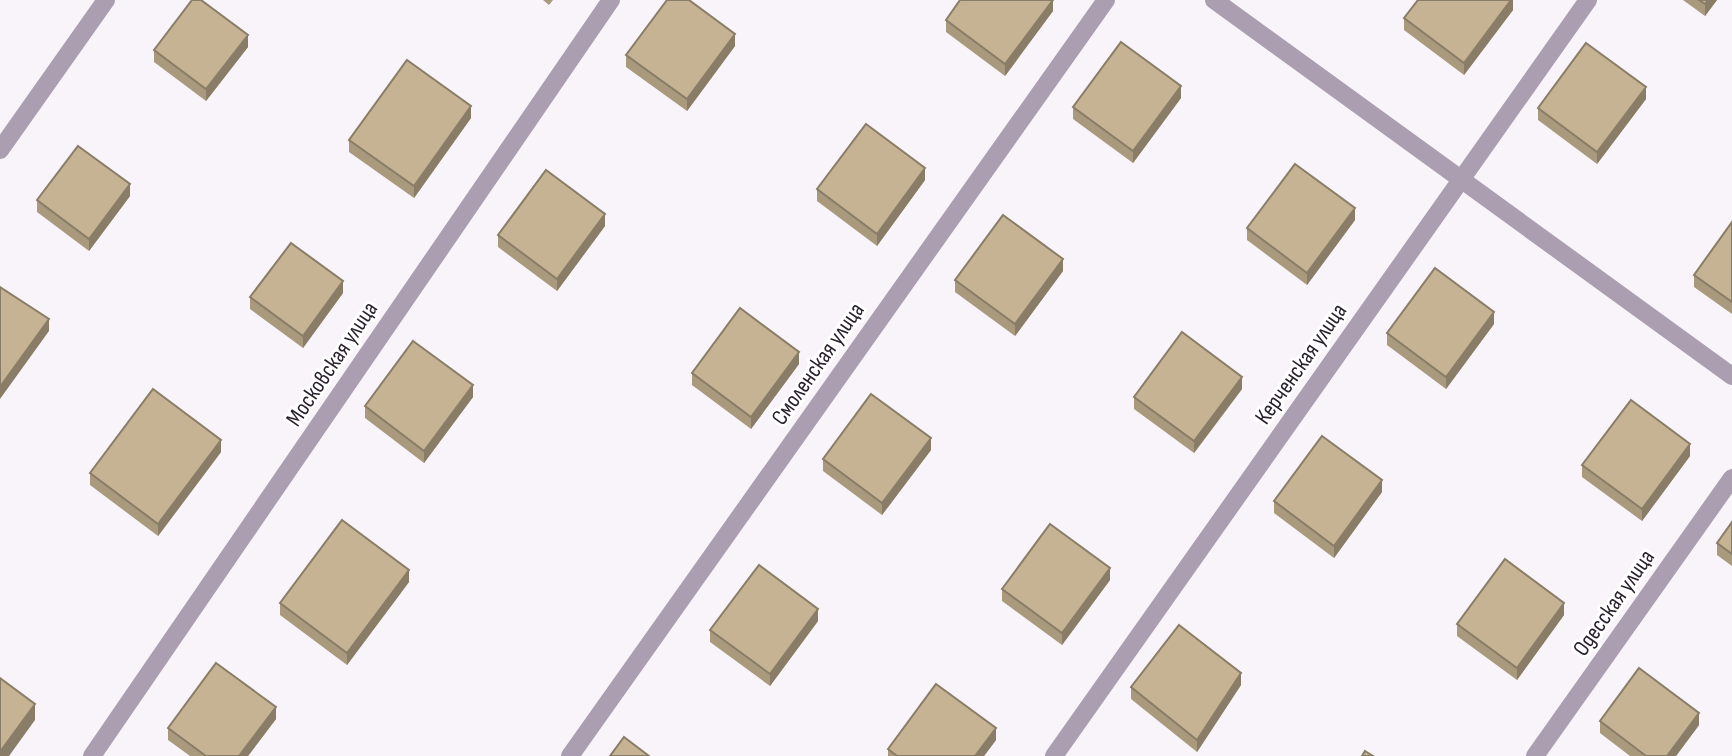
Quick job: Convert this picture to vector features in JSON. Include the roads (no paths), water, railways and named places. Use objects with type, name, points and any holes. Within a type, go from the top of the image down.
[{"type":"street","points":[[0,150],[106,0]]},
{"type":"street","name":"Московская улица","points":[[92,756],[611,0]]},
{"type":"street","name":"Смоленская улица","points":[[570,756],[1106,0]]},
{"type":"street","points":[[1214,0],[1732,376]]},
{"type":"street","name":"Керченская улица","points":[[1054,756],[1588,0]]},
{"type":"street","name":"Одесская улица","points":[[1535,756],[1732,478]]}]
